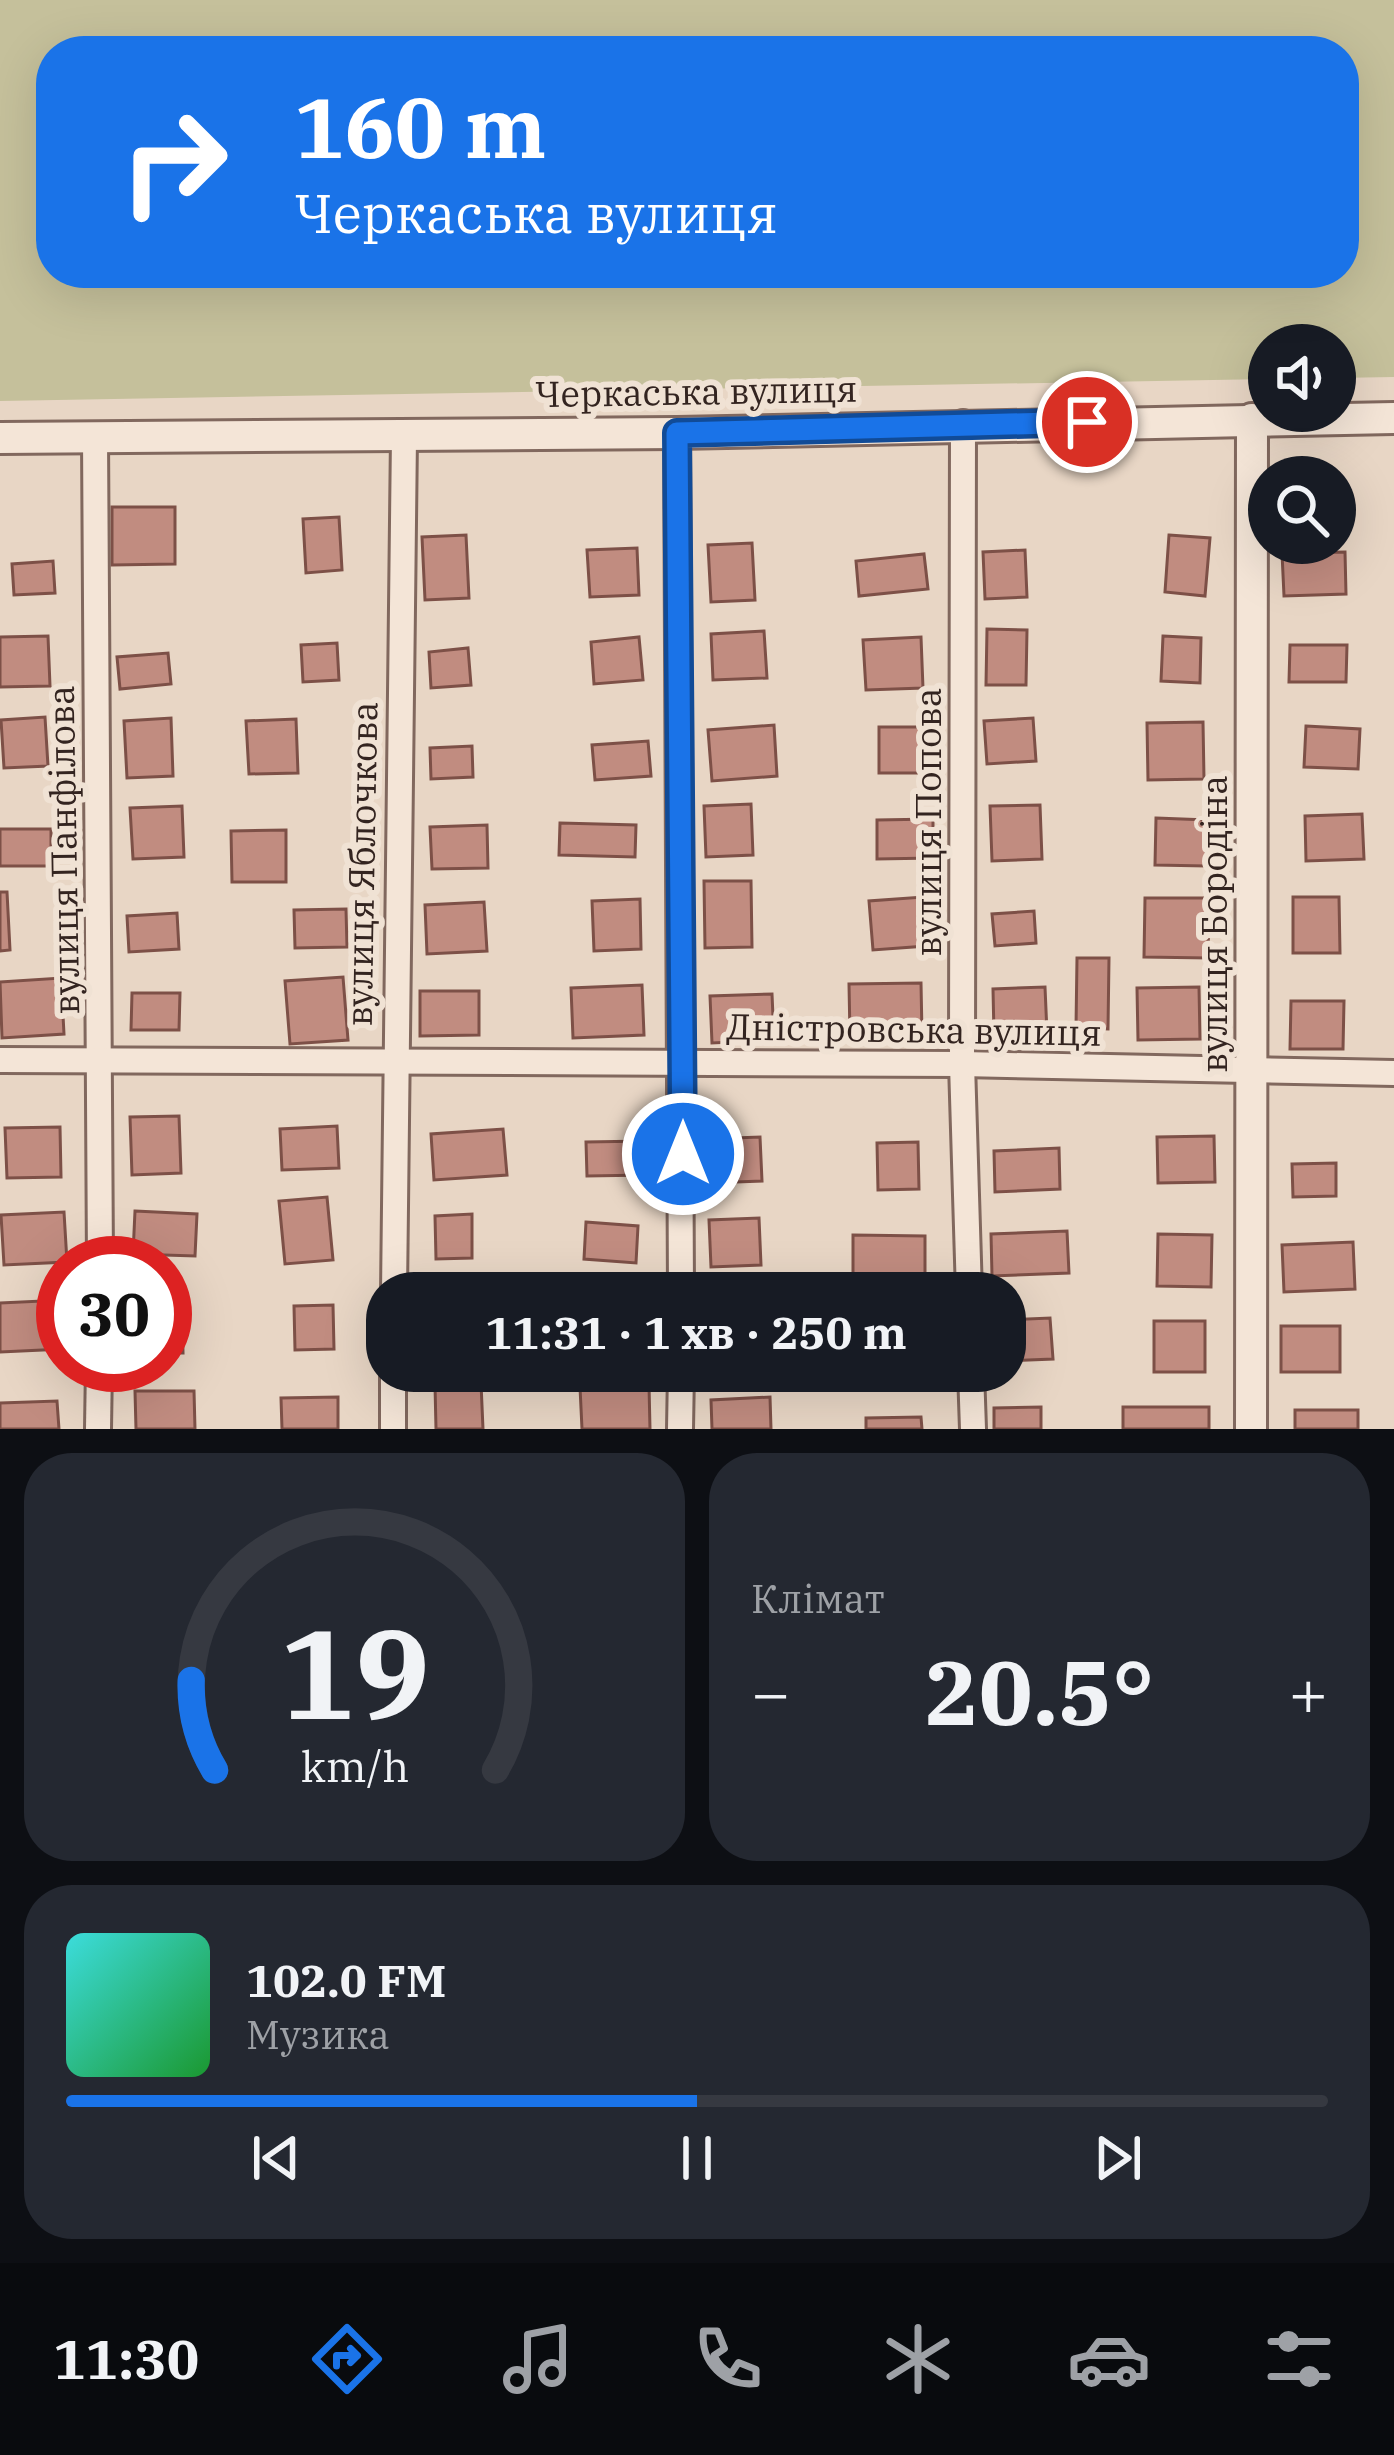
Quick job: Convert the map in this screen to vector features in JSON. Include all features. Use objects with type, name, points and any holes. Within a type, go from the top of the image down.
[{"type":"street","name":"Черкаська вулиця","points":[[1356,418],[1394,418]]},
{"type":"street","name":"Черкаська вулиця","points":[[0,438],[677,433],[1248,419]]},
{"type":"street","name":"вулиця Попова","points":[[963,423],[962,1064],[968,1272]]},
{"type":"street","name":"вулиця Бородіна","points":[[1251,1429],[1252,432]]},
{"type":"street","points":[[677,433],[684,1061],[681,1272]]},
{"type":"street","name":"вулиця Панфілова","points":[[95,436],[100,1236]]},
{"type":"street","name":"вулиця Яблочкова","points":[[394,1272],[404,436]]},
{"type":"street","name":"Дністровська вулиця","points":[[0,1060],[684,1061],[1394,1073]]},
{"type":"street","points":[[98,1429],[99,1392]]},
{"type":"street","points":[[393,1392],[393,1429]]},
{"type":"street","points":[[680,1429],[681,1392]]},
{"type":"street","points":[[972,1392],[973,1429]]},
{"type":"shaded area","points":[[0,0],[1394,0],[1394,377],[1356,378],[1356,324],[1248,324],[1248,379],[0,401]]},
{"type":"building","points":[[112,507],[175,507],[175,564],[112,565]]},
{"type":"building","points":[[339,517],[342,570],[306,573],[303,519]]},
{"type":"building","points":[[466,535],[469,598],[425,600],[422,537]]},
{"type":"building","points":[[1169,535],[1210,538],[1205,596],[1165,592]]},
{"type":"building","points":[[752,543],[755,600],[711,602],[708,545]]},
{"type":"building","points":[[637,548],[639,595],[590,597],[587,550]]},
{"type":"building","points":[[1025,550],[1027,597],[985,599],[983,552]]},
{"type":"building","points":[[924,554],[928,589],[859,596],[856,561]]},
{"type":"building","points":[[53,561],[55,593],[14,595],[12,564]]},
{"type":"building","points":[[1283,564],[1345,564],[1346,594],[1284,596]]},
{"type":"building","points":[[987,629],[1027,630],[1026,685],[986,685]]},
{"type":"building","points":[[764,631],[767,678],[713,680],[711,634]]},
{"type":"building","points":[[48,636],[50,686],[0,687],[0,637]]},
{"type":"building","points":[[1163,636],[1201,638],[1200,683],[1161,681]]},
{"type":"building","points":[[639,637],[643,680],[594,684],[591,642]]},
{"type":"building","points":[[921,637],[923,688],[866,690],[863,640]]},
{"type":"building","points":[[337,643],[339,680],[303,682],[301,645]]},
{"type":"building","points":[[1290,645],[1347,645],[1346,682],[1289,682]]},
{"type":"building","points":[[468,648],[471,685],[431,688],[429,652]]},
{"type":"building","points":[[168,653],[171,684],[120,689],[117,657]]},
{"type":"building","points":[[45,717],[48,766],[4,768],[1,720]]},
{"type":"building","points":[[171,718],[173,776],[127,778],[124,721]]},
{"type":"building","points":[[1033,718],[1036,761],[987,764],[984,721]]},
{"type":"building","points":[[296,719],[298,773],[249,774],[246,721]]},
{"type":"building","points":[[1203,722],[1204,779],[1148,780],[1147,723]]},
{"type":"building","points":[[774,725],[777,776],[712,781],[708,730]]},
{"type":"building","points":[[1306,726],[1360,729],[1358,769],[1304,767]]},
{"type":"building","points":[[879,727],[924,727],[923,773],[879,773]]},
{"type":"building","points":[[648,741],[651,776],[595,780],[592,745]]},
{"type":"building","points":[[472,746],[473,777],[431,779],[430,748]]},
{"type":"building","points":[[751,804],[753,855],[706,857],[704,806]]},
{"type":"building","points":[[1040,805],[1042,859],[992,861],[990,806]]},
{"type":"building","points":[[182,806],[184,857],[133,859],[130,808]]},
{"type":"building","points":[[1362,814],[1364,859],[1306,861],[1305,816]]},
{"type":"building","points":[[1156,818],[1207,820],[1206,866],[1155,865]]},
{"type":"building","points":[[933,819],[933,858],[877,859],[877,820]]},
{"type":"building","points":[[560,823],[636,825],[635,857],[559,855]]},
{"type":"building","points":[[487,825],[488,868],[432,869],[430,827]]},
{"type":"building","points":[[0,829],[51,829],[51,866],[0,866]]},
{"type":"building","points":[[286,830],[286,882],[232,882],[231,831]]},
{"type":"building","points":[[704,881],[751,881],[752,947],[705,948]]},
{"type":"building","points":[[0,892],[7,892],[10,950],[0,951]]},
{"type":"building","points":[[923,897],[926,946],[873,950],[869,901]]},
{"type":"building","points":[[1293,897],[1339,897],[1340,953],[1293,953]]},
{"type":"building","points":[[1145,898],[1209,898],[1208,958],[1144,957]]},
{"type":"building","points":[[640,899],[641,949],[594,951],[592,901]]},
{"type":"building","points":[[484,902],[487,951],[427,954],[425,905]]},
{"type":"building","points":[[346,909],[347,947],[295,948],[294,910]]},
{"type":"building","points":[[1034,911],[1036,943],[995,946],[992,914]]},
{"type":"building","points":[[177,913],[179,949],[129,952],[127,916]]},
{"type":"building","points":[[1077,958],[1109,958],[1108,1029],[1076,1028]]},
{"type":"building","points":[[343,977],[348,1040],[290,1044],[285,981]]},
{"type":"building","points":[[61,978],[64,1034],[2,1038],[0,982]]},
{"type":"building","points":[[921,983],[922,1034],[850,1036],[849,984]]},
{"type":"building","points":[[642,985],[644,1035],[573,1038],[571,988]]},
{"type":"building","points":[[1045,987],[1047,1033],[994,1035],[993,989]]},
{"type":"building","points":[[1199,987],[1200,1039],[1138,1040],[1137,988]]},
{"type":"building","points":[[420,991],[479,991],[479,1035],[420,1036]]},
{"type":"building","points":[[132,993],[180,993],[179,1030],[131,1030]]},
{"type":"building","points":[[772,994],[774,1040],[712,1043],[710,996]]},
{"type":"building","points":[[1291,1001],[1344,1001],[1343,1049],[1290,1049]]},
{"type":"building","points":[[179,1116],[181,1173],[132,1175],[130,1117]]},
{"type":"building","points":[[337,1126],[339,1168],[282,1170],[280,1129]]},
{"type":"building","points":[[60,1127],[61,1177],[7,1178],[5,1128]]},
{"type":"building","points":[[503,1129],[507,1175],[434,1180],[431,1134]]},
{"type":"building","points":[[1214,1136],[1215,1182],[1158,1183],[1157,1137]]},
{"type":"building","points":[[760,1137],[762,1181],[709,1183],[707,1139]]},
{"type":"building","points":[[645,1141],[646,1175],[587,1176],[586,1142]]},
{"type":"building","points":[[918,1142],[919,1189],[878,1190],[877,1143]]},
{"type":"building","points":[[1059,1148],[1060,1189],[995,1192],[994,1151]]},
{"type":"building","points":[[1336,1163],[1336,1196],[1293,1197],[1292,1164]]},
{"type":"building","points":[[327,1197],[333,1260],[285,1264],[279,1201]]},
{"type":"building","points":[[135,1211],[197,1214],[195,1256],[192,1236],[134,1236]]},
{"type":"building","points":[[64,1212],[65,1236],[36,1236],[36,1263],[4,1265],[1,1215]]},
{"type":"building","points":[[472,1214],[472,1258],[436,1259],[435,1216]]},
{"type":"building","points":[[759,1218],[761,1265],[711,1267],[709,1220]]},
{"type":"building","points":[[586,1222],[638,1226],[636,1263],[584,1259]]},
{"type":"building","points":[[1067,1231],[1069,1273],[992,1272],[991,1234]]},
{"type":"building","points":[[1158,1234],[1212,1235],[1211,1287],[1157,1286]]},
{"type":"building","points":[[853,1235],[925,1236],[925,1272],[853,1272]]},
{"type":"building","points":[[1353,1242],[1355,1289],[1284,1292],[1282,1245]]},
{"type":"building","points":[[36,1301],[36,1350],[0,1352],[0,1303]]},
{"type":"building","points":[[333,1305],[334,1349],[295,1350],[294,1306]]},
{"type":"building","points":[[1050,1318],[1053,1359],[1026,1360],[1026,1319]]},
{"type":"building","points":[[1154,1321],[1205,1321],[1205,1372],[1154,1372]]},
{"type":"building","points":[[1281,1326],[1340,1326],[1340,1372],[1281,1372]]},
{"type":"building","points":[[194,1391],[195,1429],[136,1429],[135,1392]]},
{"type":"building","points":[[435,1392],[481,1392],[483,1429],[436,1429]]},
{"type":"building","points":[[580,1392],[649,1392],[650,1429],[582,1429]]},
{"type":"building","points":[[338,1397],[338,1429],[282,1429],[281,1398]]},
{"type":"building","points":[[770,1397],[771,1429],[712,1429],[711,1400]]},
{"type":"building","points":[[57,1401],[59,1429],[0,1429],[0,1403]]},
{"type":"building","points":[[1041,1407],[1041,1429],[994,1429],[994,1408]]},
{"type":"building","points":[[1123,1407],[1209,1407],[1209,1429],[1123,1429]]},
{"type":"building","points":[[1295,1410],[1358,1410],[1358,1429],[1295,1429]]},
{"type":"building","points":[[921,1417],[922,1429],[866,1429],[866,1418]]},
{"type":"route","points":[[683,1154],[677,433],[1087,422]]}]
